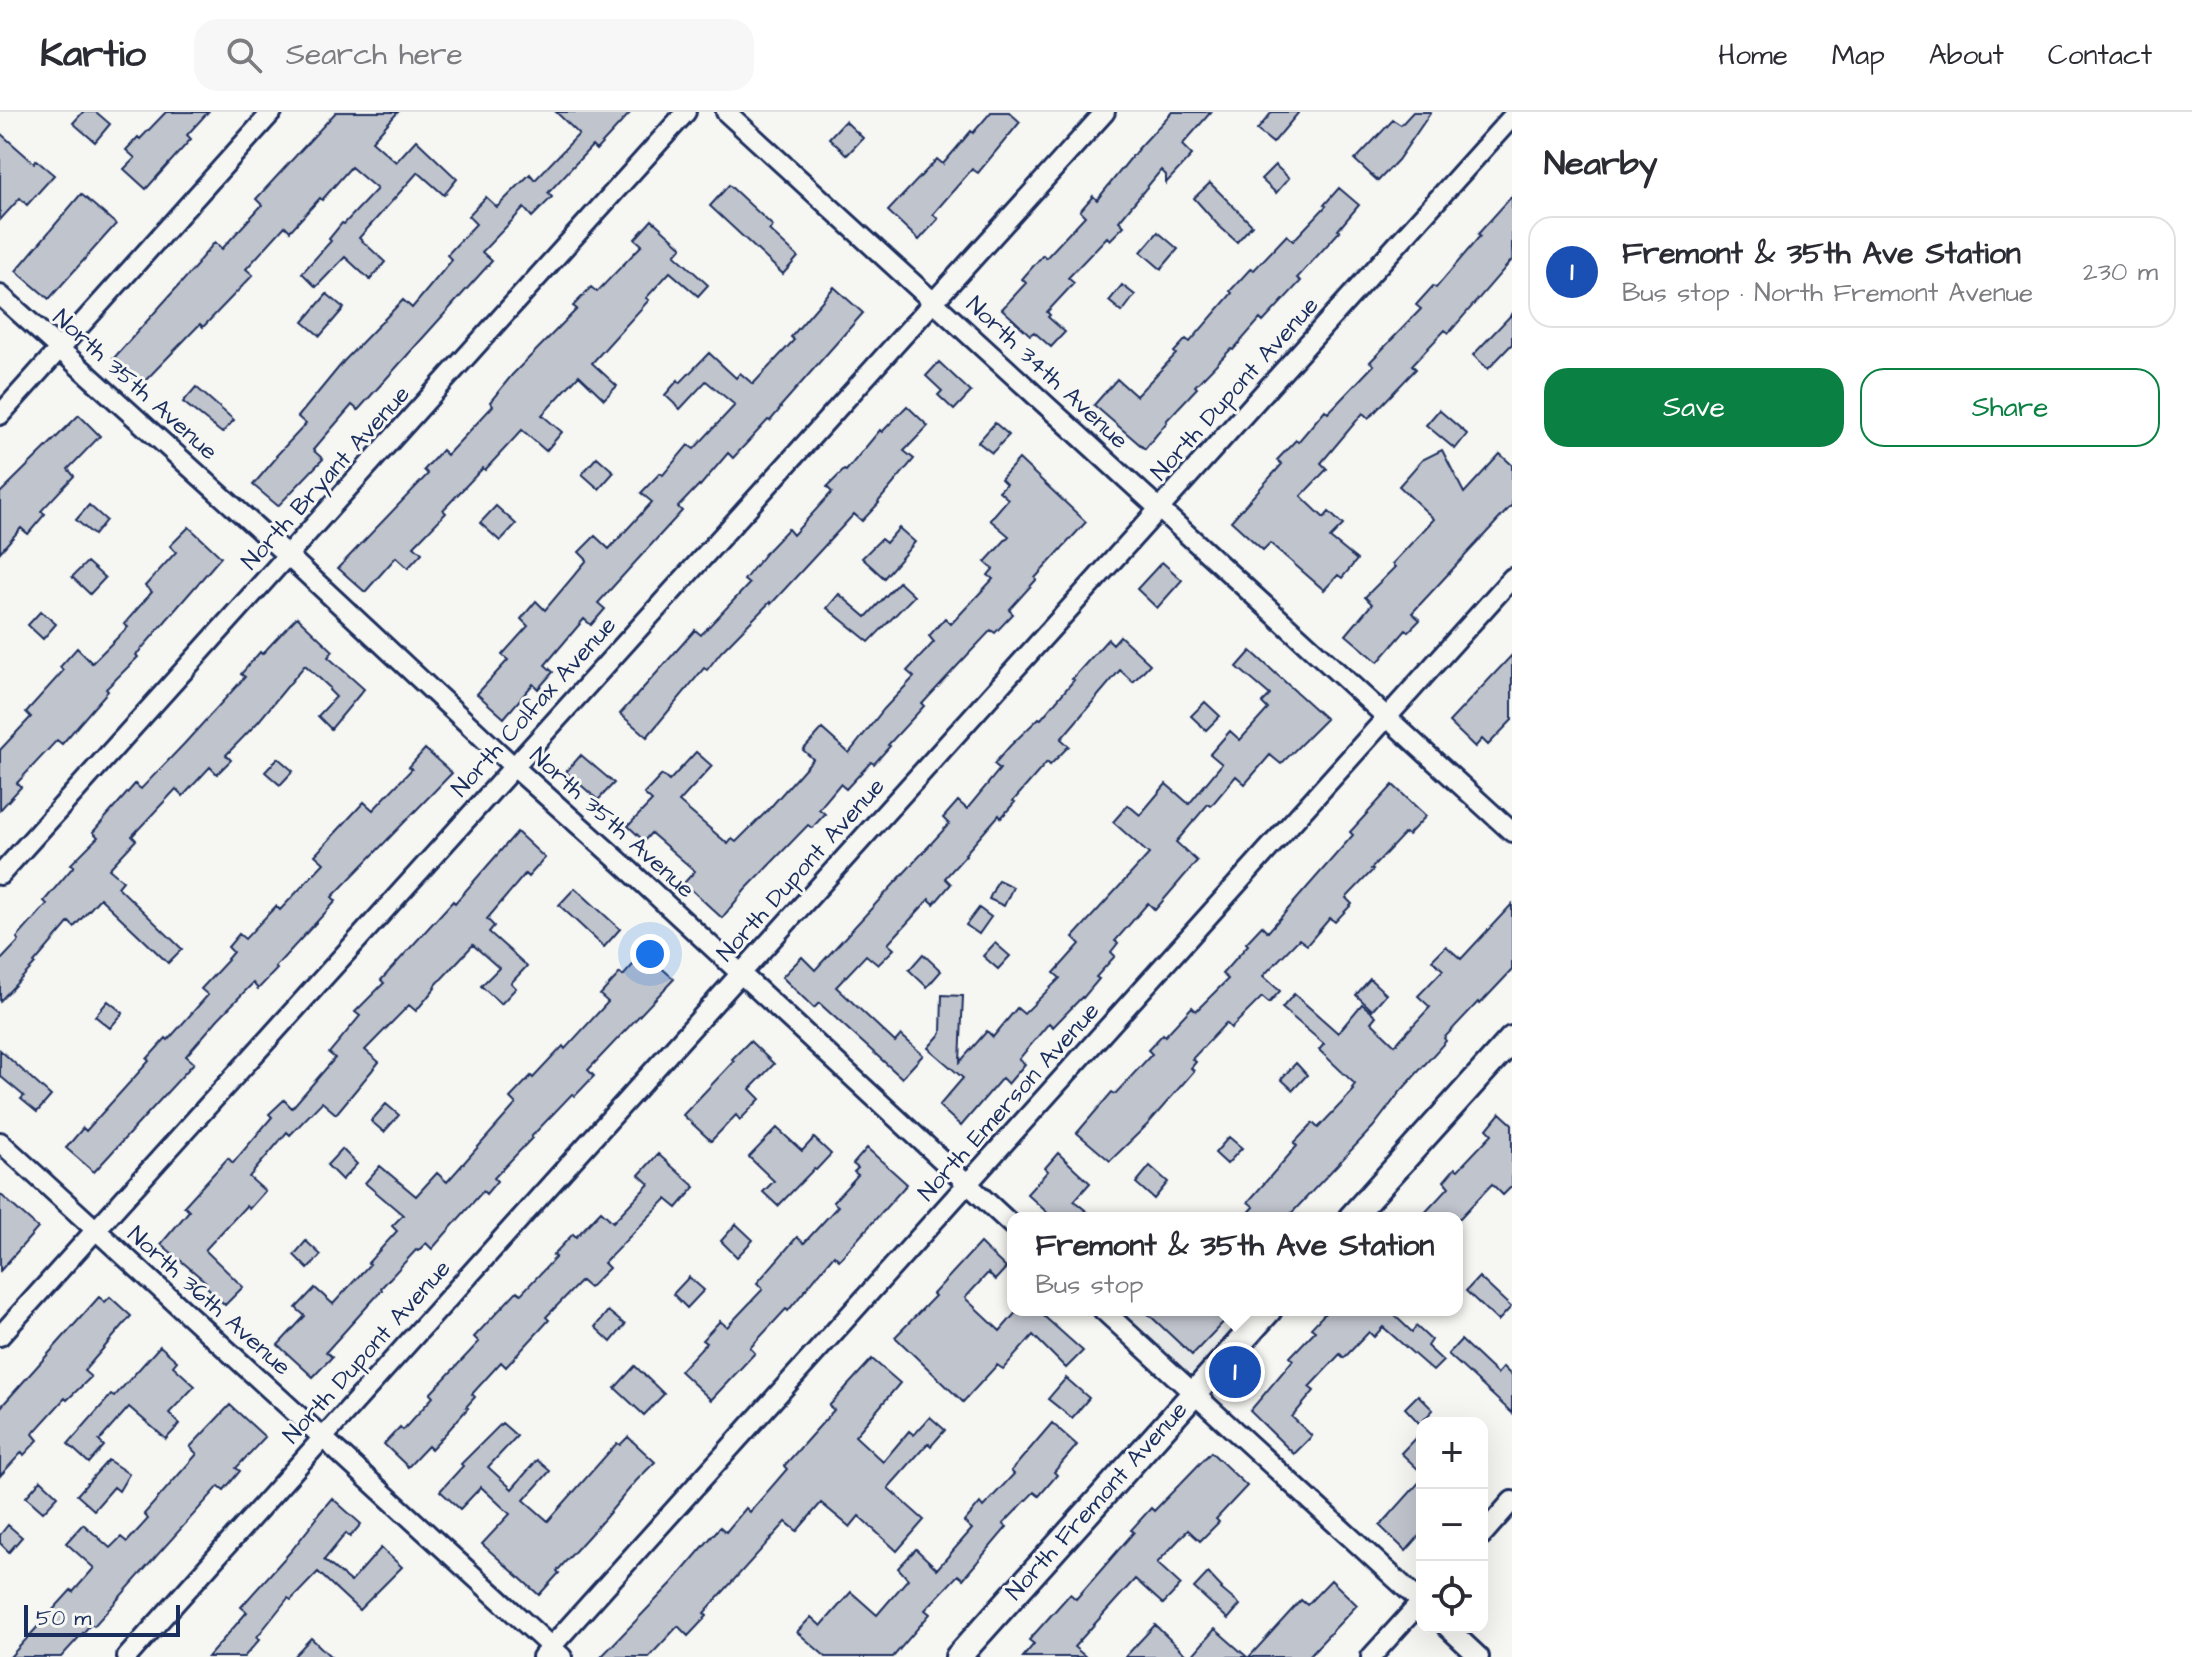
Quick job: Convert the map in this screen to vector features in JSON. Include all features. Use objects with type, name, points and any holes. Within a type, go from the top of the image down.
[{"type":"street","points":[[0,415],[272,112]]},
{"type":"street","name":"North Bryant Avenue","points":[[0,875],[686,112]]},
{"type":"street","name":"North 34th Avenue","points":[[726,112],[1512,832]]},
{"type":"street","name":"North Colfax Avenue","points":[[0,1336],[1105,112]]},
{"type":"street","name":"North Dupont Avenue","points":[[127,1657],[1512,117]]},
{"type":"street","name":"North 35th Avenue","points":[[0,295],[288,556],[1007,1220]]},
{"type":"street","name":"North Emerson Avenue","points":[[552,1654],[575,1619],[1512,578]]},
{"type":"street","points":[[1356,1212],[1512,1039]]},
{"type":"street","name":"North 36th Avenue","points":[[0,1142],[323,1438],[552,1654]]},
{"type":"street","points":[[1110,1316],[1416,1596]]},
{"type":"street","name":"North Fremont Avenue","points":[[958,1657],[1264,1316]]},
{"type":"street","points":[[1488,1528],[1512,1501]]},
{"type":"street","points":[[1371,1657],[1416,1608]]},
{"type":"street","points":[[1453,1633],[1479,1657]]},
{"type":"shaded area","points":[[1124,1316],[1245,1316],[1199,1370],[1183,1370]]},
{"type":"building","points":[[83,112],[96,112],[110,124],[95,142],[73,123]]},
{"type":"building","points":[[166,112],[208,112],[187,135],[191,139],[146,189],[124,169],[135,158],[126,150]]},
{"type":"building","points":[[336,112],[398,112],[372,141],[396,162],[416,140],[457,179],[444,195],[418,172],[359,238],[385,262],[370,280],[345,257],[316,287],[302,273],[331,241],[329,239],[342,223],[377,189],[351,167],[290,231],[285,226],[246,269],[253,275],[141,385],[113,359],[215,242],[222,249],[262,205],[256,199]]},
{"type":"building","points":[[556,112],[631,112],[596,150],[592,146],[548,193],[552,197],[532,217],[524,208],[482,252],[492,261],[358,410],[352,405],[313,450],[323,459],[278,506],[253,485],[306,424],[298,417],[344,361],[403,300],[412,308],[452,260],[447,255],[476,224],[468,216],[486,197],[497,207],[530,174],[535,180],[579,134]]},
{"type":"building","points":[[991,112],[1009,112],[1020,122],[978,173],[972,169],[933,214],[938,219],[919,240],[888,211],[937,159],[943,164]]},
{"type":"building","points":[[1172,112],[1211,112],[1182,145],[1192,155],[1166,183],[1166,175],[1161,170],[1119,221],[1124,226],[1110,240],[1107,237],[1068,278],[1074,283],[1047,312],[1048,317],[1065,332],[1051,347],[1034,332],[1030,335],[1002,309],[1026,283],[1022,279],[1043,255],[1046,258],[1085,216],[1080,211],[1093,196],[1097,200]]},
{"type":"building","points":[[1272,112],[1299,112],[1273,143],[1257,130]]},
{"type":"building","points":[[1413,112],[1431,112],[1398,160],[1378,181],[1355,160],[1393,120],[1401,125]]},
{"type":"building","points":[[845,121],[863,138],[847,155],[829,138]]},
{"type":"building","points":[[0,133],[34,163],[36,160],[54,175],[27,205],[20,198],[0,220]]},
{"type":"building","points":[[1275,165],[1289,178],[1276,193],[1261,179]]},
{"type":"building","points":[[1210,183],[1252,225],[1237,242],[1194,198]]},
{"type":"building","points":[[729,185],[773,226],[769,230],[798,257],[783,274],[710,206]]},
{"type":"building","points":[[1339,188],[1359,205],[1340,231],[1297,278],[1301,281],[1263,322],[1260,319],[1195,386],[1197,388],[1145,449],[1094,405],[1117,379],[1136,396],[1186,339],[1190,342],[1251,268],[1254,270],[1287,235],[1293,241]]},
{"type":"building","points":[[81,194],[116,224],[49,299],[16,271]]},
{"type":"building","points":[[1512,196],[1512,260],[1449,333],[1445,330],[1412,365],[1416,369],[1373,414],[1368,418],[1363,413],[1321,463],[1327,469],[1301,496],[1324,518],[1329,512],[1343,525],[1330,538],[1357,560],[1342,578],[1338,575],[1324,590],[1270,543],[1263,550],[1231,521],[1282,464],[1277,460],[1374,365],[1370,362],[1421,309],[1416,305],[1433,286],[1436,288]]},
{"type":"building","points":[[652,220],[682,247],[675,255],[708,285],[698,296],[670,272],[592,363],[617,386],[604,399],[579,375],[542,415],[562,432],[546,451],[522,430],[443,510],[446,513],[414,546],[422,553],[408,568],[396,557],[365,592],[338,568],[428,474],[424,470],[442,450],[447,455],[493,406],[490,402],[512,375],[577,309],[573,306],[591,287],[597,292],[642,245],[635,239]]},
{"type":"building","points":[[1158,232],[1178,249],[1161,269],[1141,252]]},
{"type":"building","points":[[1122,285],[1135,295],[1122,312],[1109,301]]},
{"type":"building","points":[[834,287],[863,313],[770,421],[733,458],[728,453],[678,507],[682,511],[598,603],[605,609],[591,625],[584,619],[545,665],[553,672],[538,689],[533,684],[504,718],[477,694],[508,660],[502,655],[528,626],[521,619],[536,601],[545,610],[587,560],[579,552],[595,536],[609,549],[652,502],[641,493],[660,473],[663,475],[688,445],[694,449],[735,405],[706,381],[680,409],[665,395],[709,353],[736,378],[740,373],[753,384],[794,340],[791,337]]},
{"type":"building","points":[[327,294],[344,308],[320,336],[303,322]]},
{"type":"building","points":[[1512,314],[1512,344],[1488,369],[1473,355]]},
{"type":"building","points":[[939,362],[971,392],[954,410],[938,395],[942,391],[926,376]]},
{"type":"building","points":[[196,387],[234,420],[222,433],[183,402]]},
{"type":"building","points":[[907,406],[928,426],[904,451],[914,459],[879,503],[862,521],[854,514],[707,670],[704,668],[647,737],[620,714],[695,630],[701,635],[749,584],[744,580],[768,550],[788,529],[793,535],[832,492],[827,487]]},
{"type":"building","points":[[1439,410],[1467,434],[1455,449],[1426,425]]},
{"type":"building","points":[[79,415],[100,436],[68,469],[74,476],[41,511],[45,514],[28,534],[21,528],[0,552],[0,493]]},
{"type":"building","points":[[995,423],[1009,435],[992,453],[978,442]]},
{"type":"building","points":[[1442,450],[1464,493],[1500,454],[1512,465],[1512,505],[1412,613],[1420,620],[1408,632],[1406,630],[1378,662],[1346,635],[1372,604],[1365,597],[1395,567],[1392,564],[1434,519],[1399,486],[1422,460]]},
{"type":"building","points":[[597,457],[614,472],[599,489],[582,474]]},
{"type":"building","points":[[1019,459],[1086,522],[1009,610],[1013,614],[995,633],[991,630],[959,664],[874,764],[871,762],[846,789],[840,784],[819,809],[825,814],[812,828],[808,825],[722,918],[684,883],[695,871],[651,833],[644,841],[628,826],[652,801],[644,794],[662,775],[669,781],[696,752],[712,766],[679,802],[728,844],[732,839],[736,842],[768,810],[813,759],[803,750],[822,729],[849,753],[914,677],[907,671],[934,642],[929,636],[945,618],[951,624],[993,579],[988,575],[993,569],[985,562],[1009,536],[990,520],[1008,499],[999,491],[1006,484],[1001,479]]},
{"type":"building","points":[[89,505],[106,520],[94,535],[76,520]]},
{"type":"building","points":[[496,506],[516,524],[500,541],[480,523]]},
{"type":"building","points":[[189,527],[221,557],[62,744],[57,740],[17,783],[21,787],[0,810],[0,750],[31,717],[26,712],[63,671],[60,667],[77,648],[92,663],[128,627],[124,624],[152,592],[145,586],[176,552],[170,546]]},
{"type":"building","points":[[899,528],[915,542],[884,578],[862,558],[881,539],[886,543]]},
{"type":"building","points":[[87,562],[105,578],[90,594],[72,577]]},
{"type":"building","points":[[1162,562],[1182,580],[1157,608],[1137,589]]},
{"type":"building","points":[[899,582],[914,596],[869,642],[827,608],[839,594],[866,617]]},
{"type":"building","points":[[41,611],[56,624],[43,639],[28,625]]},
{"type":"building","points":[[297,617],[333,651],[328,657],[364,689],[331,729],[318,716],[336,697],[305,665],[226,755],[231,760],[217,774],[210,767],[183,796],[176,789],[132,836],[136,840],[109,869],[123,881],[118,887],[182,949],[168,963],[100,898],[74,927],[69,922],[0,1001],[0,961],[47,904],[44,901],[74,866],[71,864],[98,837],[93,832],[135,784],[141,789],[184,744],[245,677],[241,674],[260,652],[262,654]]},
{"type":"building","points":[[1120,636],[1150,664],[1133,682],[1120,670],[1061,739],[1069,746],[1050,765],[1047,762],[1001,818],[999,815],[965,854],[945,878],[951,884],[934,904],[929,899],[888,944],[894,949],[878,965],[866,955],[836,987],[895,1042],[901,1035],[923,1055],[902,1078],[819,1003],[814,1008],[782,977],[802,957],[815,970],[949,824],[943,818],[958,801],[967,809],[1000,769],[994,764],[1041,719],[1108,639],[1113,644]]},
{"type":"building","points":[[1251,651],[1326,719],[1281,764],[1270,755],[1245,784],[1236,776],[1211,806],[1208,804],[1176,842],[1197,861],[1155,910],[1148,903],[1115,941],[1118,943],[1111,952],[1115,956],[1096,977],[1099,979],[1053,1027],[1049,1023],[1019,1059],[1025,1064],[1008,1084],[1002,1078],[961,1126],[939,1106],[963,1078],[928,1048],[941,1033],[942,995],[963,996],[960,1062],[987,1031],[993,1037],[1017,1008],[1024,1014],[1060,978],[1054,973],[1080,944],[1073,937],[1149,854],[1113,822],[1128,805],[1140,815],[1166,784],[1189,804],[1222,764],[1210,754],[1230,731],[1240,740],[1268,709],[1262,703],[1270,695],[1237,667]]},
{"type":"building","points":[[1512,655],[1512,720],[1488,745],[1482,739],[1475,747],[1449,722]]},
{"type":"building","points":[[1205,702],[1220,716],[1206,730],[1191,716]]},
{"type":"building","points":[[425,749],[452,773],[332,897],[336,901],[258,989],[253,983],[218,1019],[186,1056],[194,1063],[94,1172],[66,1148],[83,1128],[86,1131],[149,1061],[147,1059],[208,995],[201,989],[228,960],[233,952],[228,947],[239,934],[245,939],[276,906],[280,910],[324,863],[315,855],[364,802],[373,810],[412,769],[409,767]]},
{"type":"building","points":[[581,755],[614,783],[598,800],[566,772]]},
{"type":"building","points":[[278,758],[293,771],[280,785],[265,772]]},
{"type":"building","points":[[1393,785],[1426,816],[1408,835],[1405,833],[1346,898],[1352,904],[1335,922],[1330,918],[1307,945],[1299,939],[1263,976],[1280,991],[1269,1003],[1262,997],[1231,1028],[1226,1023],[1192,1059],[1196,1062],[1191,1068],[1194,1071],[1147,1125],[1110,1161],[1077,1133],[1112,1092],[1115,1094],[1152,1054],[1148,1050],[1163,1034],[1165,1036],[1192,1007],[1196,1011],[1228,979],[1222,974],[1248,945],[1246,943],[1262,926],[1268,932]]},
{"type":"building","points":[[517,832],[545,858],[528,877],[525,874],[487,919],[494,926],[489,932],[527,966],[511,983],[516,988],[501,1004],[481,986],[499,968],[473,945],[416,1011],[409,1005],[365,1050],[379,1062],[336,1114],[322,1102],[290,1135],[287,1132],[249,1177],[265,1191],[249,1209],[246,1206],[205,1250],[243,1287],[225,1305],[204,1284],[206,1282],[161,1244],[189,1211],[184,1206],[228,1158],[233,1163],[272,1117],[269,1114],[284,1100],[292,1108],[335,1058],[329,1053],[360,1016],[355,1012],[384,983],[381,980]]},
{"type":"building","points":[[998,880],[1013,887],[1004,906],[989,899]]},
{"type":"building","points":[[575,888],[620,929],[604,947],[559,905]]},
{"type":"building","points":[[1512,904],[1512,970],[1444,1038],[1446,1041],[1373,1127],[1293,1212],[1249,1212],[1254,1207],[1248,1202],[1297,1146],[1294,1143],[1313,1123],[1318,1128],[1354,1090],[1355,1084],[1319,1050],[1324,1044],[1282,1008],[1294,994],[1338,1033],[1362,1004],[1376,1016],[1371,1022],[1395,1045],[1430,1007],[1418,996],[1443,970],[1432,960],[1446,946],[1461,959]]},
{"type":"building","points":[[979,908],[991,917],[979,934],[966,925]]},
{"type":"building","points":[[995,943],[1010,956],[998,969],[983,956]]},
{"type":"building","points":[[923,954],[941,971],[927,987],[909,970]]},
{"type":"building","points":[[640,957],[645,962],[649,957],[674,979],[588,1070],[594,1076],[531,1137],[494,1178],[497,1181],[486,1194],[483,1191],[432,1249],[426,1243],[416,1250],[381,1288],[326,1352],[332,1357],[313,1377],[278,1345],[305,1316],[296,1308],[315,1288],[333,1304],[397,1231],[392,1226],[403,1215],[365,1183],[380,1166],[416,1196],[437,1173],[447,1182],[516,1104],[510,1098],[563,1046],[565,1049],[608,1002],[600,995]]},
{"type":"building","points":[[1370,979],[1386,994],[1372,1010],[1356,995]]},
{"type":"building","points":[[108,1001],[123,1013],[110,1028],[95,1016]]},
{"type":"building","points":[[750,1041],[774,1064],[750,1089],[760,1099],[740,1120],[736,1115],[711,1141],[683,1115]]},
{"type":"building","points":[[0,1050],[51,1096],[37,1112],[21,1099],[24,1096],[0,1076]]},
{"type":"building","points":[[1296,1063],[1307,1075],[1293,1090],[1281,1079]]},
{"type":"building","points":[[386,1104],[399,1115],[384,1132],[371,1121]]},
{"type":"building","points":[[1500,1113],[1512,1124],[1512,1186],[1503,1195],[1492,1184],[1463,1215],[1463,1212],[1426,1212],[1449,1187],[1444,1181],[1455,1168],[1458,1170],[1492,1134],[1487,1129]]},
{"type":"building","points":[[777,1128],[802,1151],[814,1138],[831,1154],[778,1206],[763,1192],[774,1181],[749,1157]]},
{"type":"building","points":[[1229,1137],[1242,1148],[1227,1164],[1215,1153]]},
{"type":"building","points":[[867,1148],[907,1184],[839,1260],[834,1255],[788,1311],[786,1309],[750,1348],[755,1353],[711,1400],[680,1371],[706,1343],[702,1340],[720,1321],[727,1327],[763,1289],[757,1283],[797,1237],[804,1243],[838,1206],[833,1202],[858,1175],[854,1172],[858,1168],[853,1164]]},
{"type":"building","points":[[342,1149],[357,1164],[342,1180],[327,1165]]},
{"type":"building","points":[[1058,1153],[1090,1183],[1074,1201],[1088,1212],[1046,1212],[1027,1194],[1048,1171],[1045,1168]]},
{"type":"building","points":[[658,1154],[695,1187],[677,1208],[666,1199],[604,1263],[609,1268],[589,1288],[581,1281],[546,1317],[549,1320],[506,1367],[501,1362],[472,1394],[475,1397],[468,1408],[447,1432],[408,1467],[384,1444],[400,1427],[403,1430],[433,1397],[430,1394],[479,1342],[474,1337],[517,1291],[521,1294],[573,1234],[576,1237],[601,1211],[613,1222],[649,1184],[639,1175]]},
{"type":"building","points":[[1150,1166],[1168,1182],[1154,1199],[1136,1183]]},
{"type":"building","points":[[0,1194],[38,1228],[0,1271]]},
{"type":"building","points":[[736,1224],[753,1240],[737,1257],[721,1241]]},
{"type":"building","points":[[306,1241],[321,1255],[308,1269],[294,1255]]},
{"type":"building","points":[[980,1243],[1006,1268],[995,1280],[988,1273],[965,1298],[1000,1331],[1013,1316],[1044,1316],[1083,1351],[1066,1368],[1033,1335],[1003,1369],[997,1365],[963,1402],[895,1337],[935,1296],[933,1294]]},
{"type":"building","points":[[689,1277],[704,1290],[687,1308],[673,1294]]},
{"type":"building","points":[[1479,1277],[1511,1307],[1498,1321],[1466,1291]]},
{"type":"building","points":[[99,1297],[105,1302],[110,1297],[131,1316],[84,1371],[91,1377],[67,1400],[65,1398],[33,1434],[38,1440],[0,1476],[0,1408]]},
{"type":"building","points":[[608,1311],[625,1325],[611,1342],[595,1327]]},
{"type":"building","points":[[1150,1316],[1229,1316],[1192,1355]]},
{"type":"building","points":[[1322,1316],[1395,1316],[1412,1332],[1416,1326],[1431,1340],[1427,1346],[1443,1361],[1433,1371],[1383,1327],[1374,1337],[1369,1332],[1344,1358],[1340,1354],[1309,1387],[1314,1391],[1292,1417],[1312,1436],[1294,1454],[1250,1411],[1293,1360],[1290,1357],[1315,1331],[1311,1328]]},
{"type":"building","points":[[1461,1340],[1497,1374],[1503,1367],[1512,1376],[1512,1413],[1448,1354]]},
{"type":"building","points":[[160,1346],[177,1361],[173,1366],[195,1386],[169,1413],[180,1424],[166,1439],[129,1407],[99,1441],[104,1446],[89,1463],[68,1444]]},
{"type":"building","points":[[872,1359],[900,1383],[855,1436],[883,1462],[909,1431],[914,1435],[930,1417],[945,1430],[931,1446],[928,1443],[888,1488],[924,1520],[897,1551],[859,1516],[850,1527],[821,1503],[797,1531],[786,1522],[704,1613],[707,1616],[688,1636],[678,1626],[649,1657],[601,1657],[672,1583],[720,1527],[726,1532],[746,1508],[750,1512],[787,1469],[784,1466],[834,1410],[829,1406]]},
{"type":"building","points":[[635,1366],[664,1394],[644,1415],[615,1388]]},
{"type":"building","points":[[1066,1378],[1089,1398],[1072,1418],[1048,1399]]},
{"type":"building","points":[[1418,1395],[1433,1410],[1426,1417],[1416,1417],[1416,1420],[1405,1408]]},
{"type":"building","points":[[230,1405],[265,1437],[236,1468],[240,1471],[224,1490],[219,1486],[94,1626],[91,1624],[61,1657],[10,1657],[94,1568],[66,1543],[83,1524],[110,1548],[121,1537],[127,1542],[148,1519],[144,1514],[197,1454],[190,1447]]},
{"type":"building","points":[[502,1423],[517,1436],[488,1467],[512,1489],[537,1460],[550,1471],[524,1500],[548,1521],[617,1443],[620,1445],[628,1437],[655,1462],[539,1595],[482,1544],[510,1514],[481,1487],[460,1509],[440,1491],[463,1466],[461,1464]]},
{"type":"building","points":[[1052,1423],[1077,1445],[1054,1472],[1057,1475],[1039,1496],[1034,1492],[1003,1524],[1007,1527],[963,1579],[958,1575],[925,1610],[930,1614],[893,1657],[826,1657],[797,1632],[811,1617],[821,1626],[851,1592],[877,1615],[908,1579],[898,1568],[916,1549],[937,1569],[972,1529],[964,1522],[980,1503],[983,1507],[1014,1474],[1011,1471]]},
{"type":"building","points":[[1416,1437],[1416,1467],[1401,1453]]},
{"type":"building","points":[[1211,1452],[1247,1486],[1200,1541],[1188,1530],[1157,1563],[1181,1585],[1163,1604],[1135,1579],[1074,1647],[1086,1657],[1023,1657],[1034,1644],[1029,1640],[1070,1594],[1076,1599],[1151,1508],[1154,1511]]},
{"type":"building","points":[[108,1460],[129,1474],[119,1491],[114,1487],[94,1510],[77,1495]]},
{"type":"building","points":[[41,1480],[58,1496],[43,1512],[26,1497]]},
{"type":"building","points":[[1416,1486],[1416,1540],[1406,1551],[1380,1526]]},
{"type":"building","points":[[332,1498],[361,1524],[350,1537],[346,1533],[324,1560],[351,1582],[381,1548],[402,1567],[359,1610],[318,1572],[291,1600],[288,1598],[244,1657],[208,1657],[247,1612],[241,1607],[291,1551]]},
{"type":"building","points":[[8,1525],[22,1537],[9,1552],[0,1543],[0,1535]]},
{"type":"building","points":[[1208,1573],[1240,1605],[1228,1619],[1194,1588]]},
{"type":"building","points":[[1331,1580],[1357,1605],[1308,1657],[1249,1657],[1301,1600],[1307,1605]]},
{"type":"building","points":[[1155,1625],[1188,1657],[1125,1657]]},
{"type":"building","points":[[1215,1629],[1247,1657],[1191,1657]]},
{"type":"building","points":[[311,1638],[331,1657],[293,1657]]},
{"type":"place","name":"Fremont & 35th Ave Station","points":[[1235,1372]]}]
